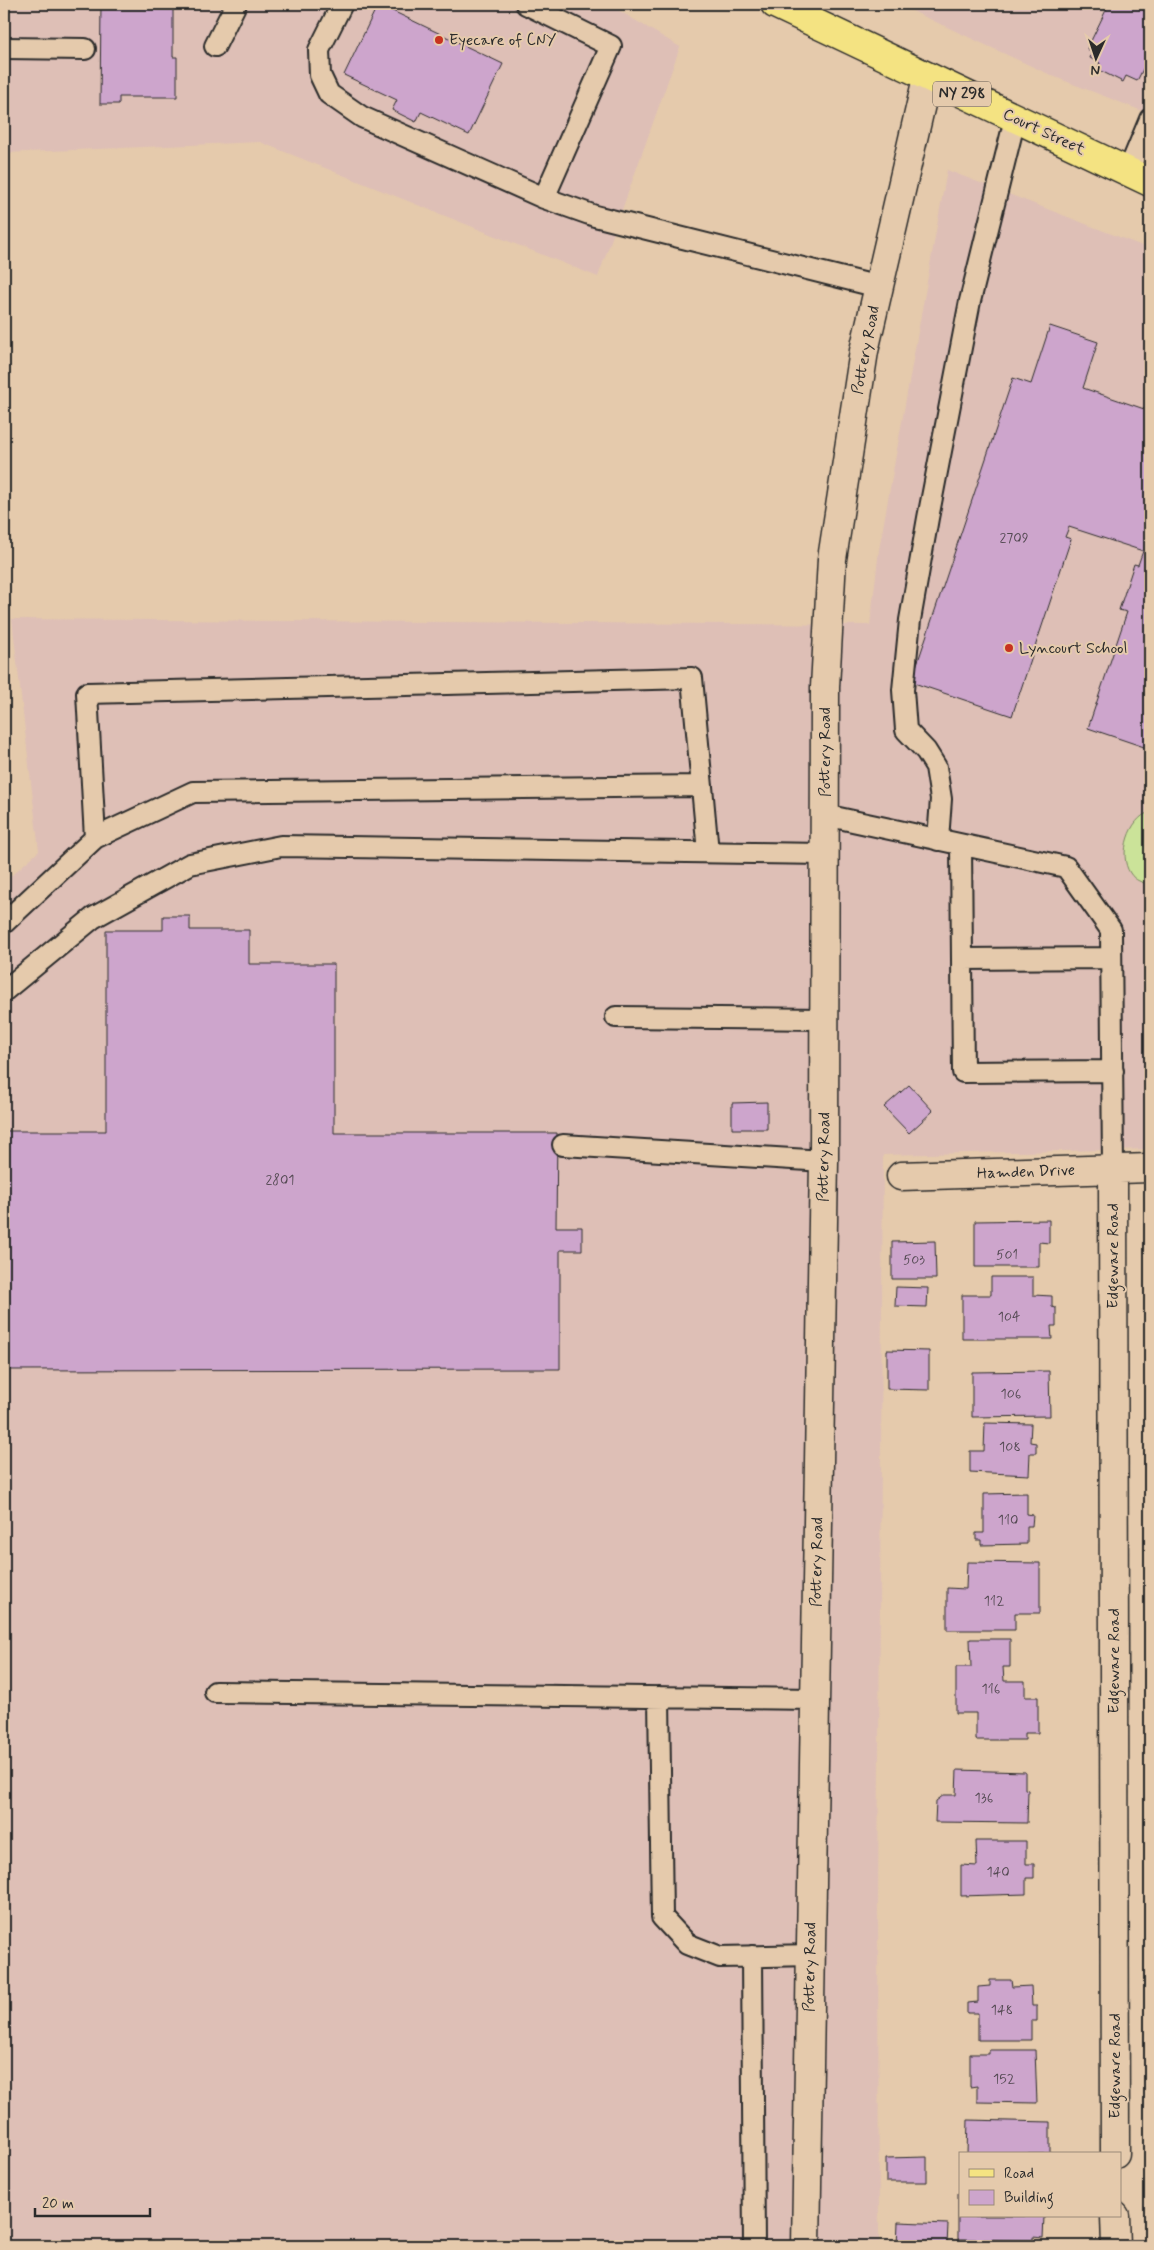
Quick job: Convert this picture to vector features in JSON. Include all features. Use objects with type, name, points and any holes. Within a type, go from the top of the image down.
[{"type":"main road","name":"Court Street","points":[[775,4],[809,11],[927,78],[1139,178]]},
{"type":"street","name":"Pottery Road","points":[[806,2246],[824,1161],[825,687],[832,559],[864,351],[927,78]]},
{"type":"street","name":"Hamden Drive","points":[[901,1176],[1150,1168]]},
{"type":"street","name":"Edgeware Road","points":[[1113,1169],[1115,2152]]},
{"type":"street","points":[[1116,2218],[1116,2246]]},
{"type":"lane","points":[[215,46],[236,4]]},
{"type":"lane","points":[[342,4],[319,50],[320,75],[329,94],[362,117],[544,198],[595,216],[879,287]]},
{"type":"lane","points":[[526,4],[611,46],[544,198]]},
{"type":"lane","points":[[4,48],[85,49]]},
{"type":"lane","points":[[938,840],[941,800],[936,767],[926,751],[906,730],[903,690],[910,620],[970,300],[1015,119]]},
{"type":"lane","points":[[1139,178],[1150,119]]},
{"type":"lane","points":[[95,838],[87,693],[692,678],[708,852]]},
{"type":"lane","points":[[4,923],[95,838],[193,792],[702,786]]},
{"type":"lane","points":[[825,814],[1066,868],[1112,930],[1113,1169]]},
{"type":"lane","points":[[961,845],[963,1072],[1112,1071]]},
{"type":"lane","points":[[4,991],[93,918],[190,864],[281,846],[825,854]]},
{"type":"lane","points":[[962,959],[1111,958]]},
{"type":"lane","points":[[616,1017],[824,1019]]},
{"type":"lane","points":[[563,1145],[824,1161]]},
{"type":"lane","points":[[215,1692],[815,1699]]},
{"type":"lane","points":[[659,1697],[662,1917],[687,1944],[720,1957],[810,1956]]},
{"type":"lane","points":[[752,1956],[754,2246]]},
{"type":"shaded area","points":[[4,4],[608,4],[680,47],[598,277],[260,142],[4,153]]},
{"type":"shaded area","points":[[897,4],[1150,4],[1150,114],[1055,77]]},
{"type":"shaded area","points":[[947,170],[1150,249],[1150,1149],[883,1155],[878,1905],[879,2246],[4,2246],[4,882],[39,851],[12,619],[870,625],[879,550]]},
{"type":"green space","points":[[1150,812],[1150,885],[1132,876],[1125,857],[1131,829],[1136,822]]},
{"type":"building","points":[[101,4],[173,4],[173,57],[177,57],[177,97],[119,97],[119,104],[100,104]]},
{"type":"building","points":[[378,4],[503,64],[469,135],[421,112],[416,122],[392,110],[397,100],[344,75]]},
{"type":"building","points":[[1109,4],[1150,4],[1150,55],[1137,81],[1126,76],[1123,82],[1097,69],[1100,63],[1090,58],[1092,52],[1087,49]]},
{"type":"building","points":[[1050,326],[1098,342],[1083,388],[1150,411],[1150,749],[1088,728],[1127,612],[1119,610],[1134,564],[1138,565],[1143,551],[1069,527],[1065,537],[1071,539],[1012,716],[911,682],[1013,378],[1031,384]]},
{"type":"building","points":[[163,916],[190,916],[190,930],[249,930],[249,964],[334,964],[334,1133],[557,1133],[556,1227],[582,1227],[582,1250],[560,1250],[560,1369],[4,1370],[4,1131],[106,1131],[106,930],[163,930]]},
{"type":"building","points":[[909,1085],[933,1111],[909,1133],[884,1107]]},
{"type":"building","points":[[767,1102],[767,1129],[732,1129],[732,1103]]},
{"type":"building","points":[[1049,1220],[1049,1243],[1039,1242],[1039,1267],[975,1267],[975,1221]]},
{"type":"building","points":[[935,1241],[936,1279],[892,1279],[892,1242]]},
{"type":"building","points":[[991,1277],[1033,1277],[1033,1295],[1052,1296],[1052,1307],[1056,1308],[1056,1326],[1051,1326],[1052,1339],[962,1339],[962,1295],[991,1295]]},
{"type":"building","points":[[896,1287],[928,1288],[927,1307],[895,1306]]},
{"type":"building","points":[[887,1350],[929,1351],[929,1390],[887,1389]]},
{"type":"building","points":[[1049,1371],[1050,1416],[972,1417],[972,1372]]},
{"type":"building","points":[[985,1423],[1031,1424],[1030,1442],[1036,1443],[1036,1453],[1030,1453],[1029,1475],[970,1472],[970,1451],[984,1451]]},
{"type":"building","points":[[1027,1493],[1027,1514],[1033,1515],[1032,1526],[1027,1526],[1027,1544],[981,1545],[981,1540],[976,1540],[976,1533],[984,1533],[984,1494]]},
{"type":"building","points":[[967,1562],[1040,1563],[1040,1613],[1015,1613],[1015,1630],[947,1630],[947,1588],[966,1589]]},
{"type":"building","points":[[970,1639],[1010,1639],[1010,1667],[1003,1667],[1004,1681],[1025,1681],[1025,1697],[1038,1697],[1038,1733],[1025,1733],[1025,1740],[976,1740],[976,1713],[956,1713],[956,1667],[971,1667]]},
{"type":"building","points":[[957,1770],[1025,1772],[1025,1789],[1028,1790],[1027,1823],[935,1822],[936,1801],[944,1795],[956,1795]]},
{"type":"building","points":[[976,1841],[1026,1841],[1026,1864],[1034,1864],[1034,1878],[1026,1878],[1026,1894],[961,1896],[961,1865],[977,1866]]},
{"type":"building","points":[[990,1980],[1011,1980],[1012,1987],[1031,1986],[1032,2006],[1037,2006],[1037,2021],[1031,2021],[1031,2040],[978,2040],[978,2013],[967,2013],[967,2003],[978,2002],[978,1987],[990,1986]]},
{"type":"building","points":[[989,2050],[1035,2050],[1037,2103],[977,2102],[977,2086],[970,2087],[970,2054],[989,2054]]},
{"type":"building","points":[[968,2120],[1050,2122],[1050,2152],[967,2152]]},
{"type":"building","points":[[927,2157],[927,2182],[886,2182],[886,2158]]},
{"type":"building","points":[[958,2193],[959,2218],[1044,2218],[1043,2238],[1033,2237],[1033,2240],[958,2239]]},
{"type":"building","points":[[898,2222],[948,2224],[947,2246],[897,2246]]},
{"type":"place","name":"Eyecare of CNY","points":[[439,40]]},
{"type":"place","name":"Lyncourt School","points":[[1009,648]]}]
